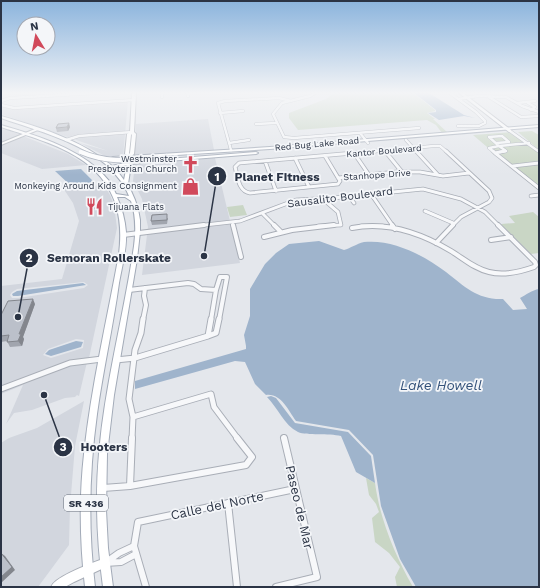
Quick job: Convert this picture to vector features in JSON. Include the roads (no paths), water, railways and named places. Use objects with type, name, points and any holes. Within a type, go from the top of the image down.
[{"type":"main road","name":"SR 436","points":[[10,120],[66,140],[90,152],[110,167],[126,184],[133,200],[137,217],[137,233],[129,290],[116,360],[105,434],[100,488],[100,524],[108,587]]},
{"type":"main road","points":[[126,184],[130,156],[127,154],[129,134],[132,133],[133,120]]},
{"type":"main road","points":[[499,120],[511,129]]},
{"type":"main road","points":[[1,123],[30,132],[88,155],[107,160],[151,159],[304,148]]},
{"type":"main road","name":"SR 436","points":[[1,126],[76,155],[98,171],[115,196],[122,221],[123,235],[116,290],[102,358],[90,436],[86,482],[86,526],[90,587]]},
{"type":"main road","name":"Red Bug Lake Road","points":[[98,171],[129,163],[304,148],[436,134],[539,127]]},
{"type":"main road","name":"Red Bug Lake Road","points":[[110,167],[130,156],[367,141],[406,140],[511,129]]},
{"type":"main road","points":[[1,144],[36,130]]},
{"type":"main road","points":[[406,140],[436,134]]},
{"type":"main road","points":[[90,152],[109,158],[130,156]]},
{"type":"main road","points":[[115,196],[126,196],[133,200]]},
{"type":"main road","points":[[56,587],[69,579],[105,563]]},
{"type":"street","points":[[222,120],[231,150]]},
{"type":"street","points":[[458,126],[479,126],[485,123],[485,120]]},
{"type":"street","points":[[256,124],[276,123],[282,136],[289,138],[419,128]]},
{"type":"street","points":[[511,129],[538,151]]},
{"type":"street","points":[[66,140],[79,136],[132,133]]},
{"type":"street","points":[[360,133],[367,141]]},
{"type":"street","points":[[495,152],[506,151],[499,146],[489,137],[502,136],[509,142],[496,143]]},
{"type":"street","points":[[229,143],[249,140]]},
{"type":"street","points":[[406,140],[439,175]]},
{"type":"street","points":[[528,143],[489,148],[539,188]]},
{"type":"street","name":"Kantor Boulevard","points":[[244,192],[241,190],[235,167],[236,164],[434,146],[443,147],[489,191],[492,196],[491,200],[478,208]]},
{"type":"street","points":[[384,150],[402,172]]},
{"type":"street","points":[[354,153],[369,175]]},
{"type":"street","points":[[325,156],[338,178]]},
{"type":"street","points":[[295,158],[309,187]]},
{"type":"street","points":[[265,161],[276,191]]},
{"type":"street","points":[[513,166],[539,163]]},
{"type":"street","name":"Stanhope Drive","points":[[244,192],[276,191],[335,185],[339,183],[338,178],[402,172],[439,175],[469,173]]},
{"type":"street","name":"Sausalito Boulevard","points":[[123,235],[232,222],[262,213],[287,202],[405,190],[427,190],[461,199],[478,208],[490,217],[535,262],[536,265],[526,270],[500,273],[487,272],[436,243]]},
{"type":"street","points":[[371,194],[396,229]]},
{"type":"street","points":[[531,196],[539,195]]},
{"type":"street","points":[[349,196],[354,203]]},
{"type":"street","points":[[264,237],[280,231],[303,227],[341,225],[341,216],[336,209],[323,198]]},
{"type":"street","points":[[352,228],[365,226],[396,229],[416,234],[436,243],[453,223],[467,213],[478,208]]},
{"type":"street","points":[[425,211],[453,223]]},
{"type":"street","points":[[262,213],[280,231]]},
{"type":"street","points":[[232,222],[241,257]]},
{"type":"street","points":[[490,240],[510,237]]},
{"type":"street","points":[[116,360],[135,358],[201,339],[216,333],[227,276],[220,277],[216,290],[208,336]]},
{"type":"street","points":[[129,290],[188,283],[194,284],[196,288],[200,290],[216,290]]},
{"type":"street","points":[[130,486],[133,417],[129,399],[137,343],[141,333],[146,305],[144,296],[145,288]]},
{"type":"street","points":[[1,388],[70,363],[102,358]]},
{"type":"street","points":[[100,488],[130,486],[246,465],[252,457],[214,407],[211,394],[133,417]]},
{"type":"street","name":"Paseo de Mar","points":[[276,587],[317,577],[284,438]]},
{"type":"street","name":"Calle del Norte","points":[[134,546],[138,522],[296,488]]},
{"type":"street","points":[[228,503],[237,587]]},
{"type":"street","points":[[105,563],[119,553],[134,546],[146,587]]},
{"type":"street","points":[[105,563],[121,562],[136,554]]},
{"type":"water","points":[[81,169],[94,182],[70,185],[55,171]]},
{"type":"water","name":"Lake Howell","points":[[319,241],[344,250],[364,242],[386,243],[397,246],[418,254],[428,260],[472,292],[494,299],[503,299],[513,310],[527,309],[520,298],[531,291],[539,289],[539,587],[416,587],[400,559],[381,506],[373,455],[349,430],[296,421],[280,399],[271,395],[266,395],[255,384],[245,362],[235,361],[135,389],[135,381],[246,349],[244,335],[250,316],[250,289],[265,264],[276,253],[289,244]]},
{"type":"water","points":[[83,283],[86,285],[18,296],[13,296],[12,294],[17,291]]},
{"type":"water","points":[[76,341],[83,342],[81,347],[51,356],[45,354],[49,350]]},
{"type":"water","points":[[271,396],[276,398],[295,423],[348,432],[371,456],[375,483],[356,472],[341,436],[298,432],[285,421],[267,397]]},
{"type":"place","name":"Westminster Presbyterian Church","points":[[190,164]]},
{"type":"place","name":"Monkeying Around Kids Consignment","points":[[190,186]]},
{"type":"place","name":"Tijuana Flats","points":[[95,207]]},
{"type":"place","name":"Planet Fitness","points":[[204,256]]},
{"type":"place","name":"Semoran Rollerskate","points":[[18,317]]},
{"type":"place","name":"Hooters","points":[[44,395]]}]
